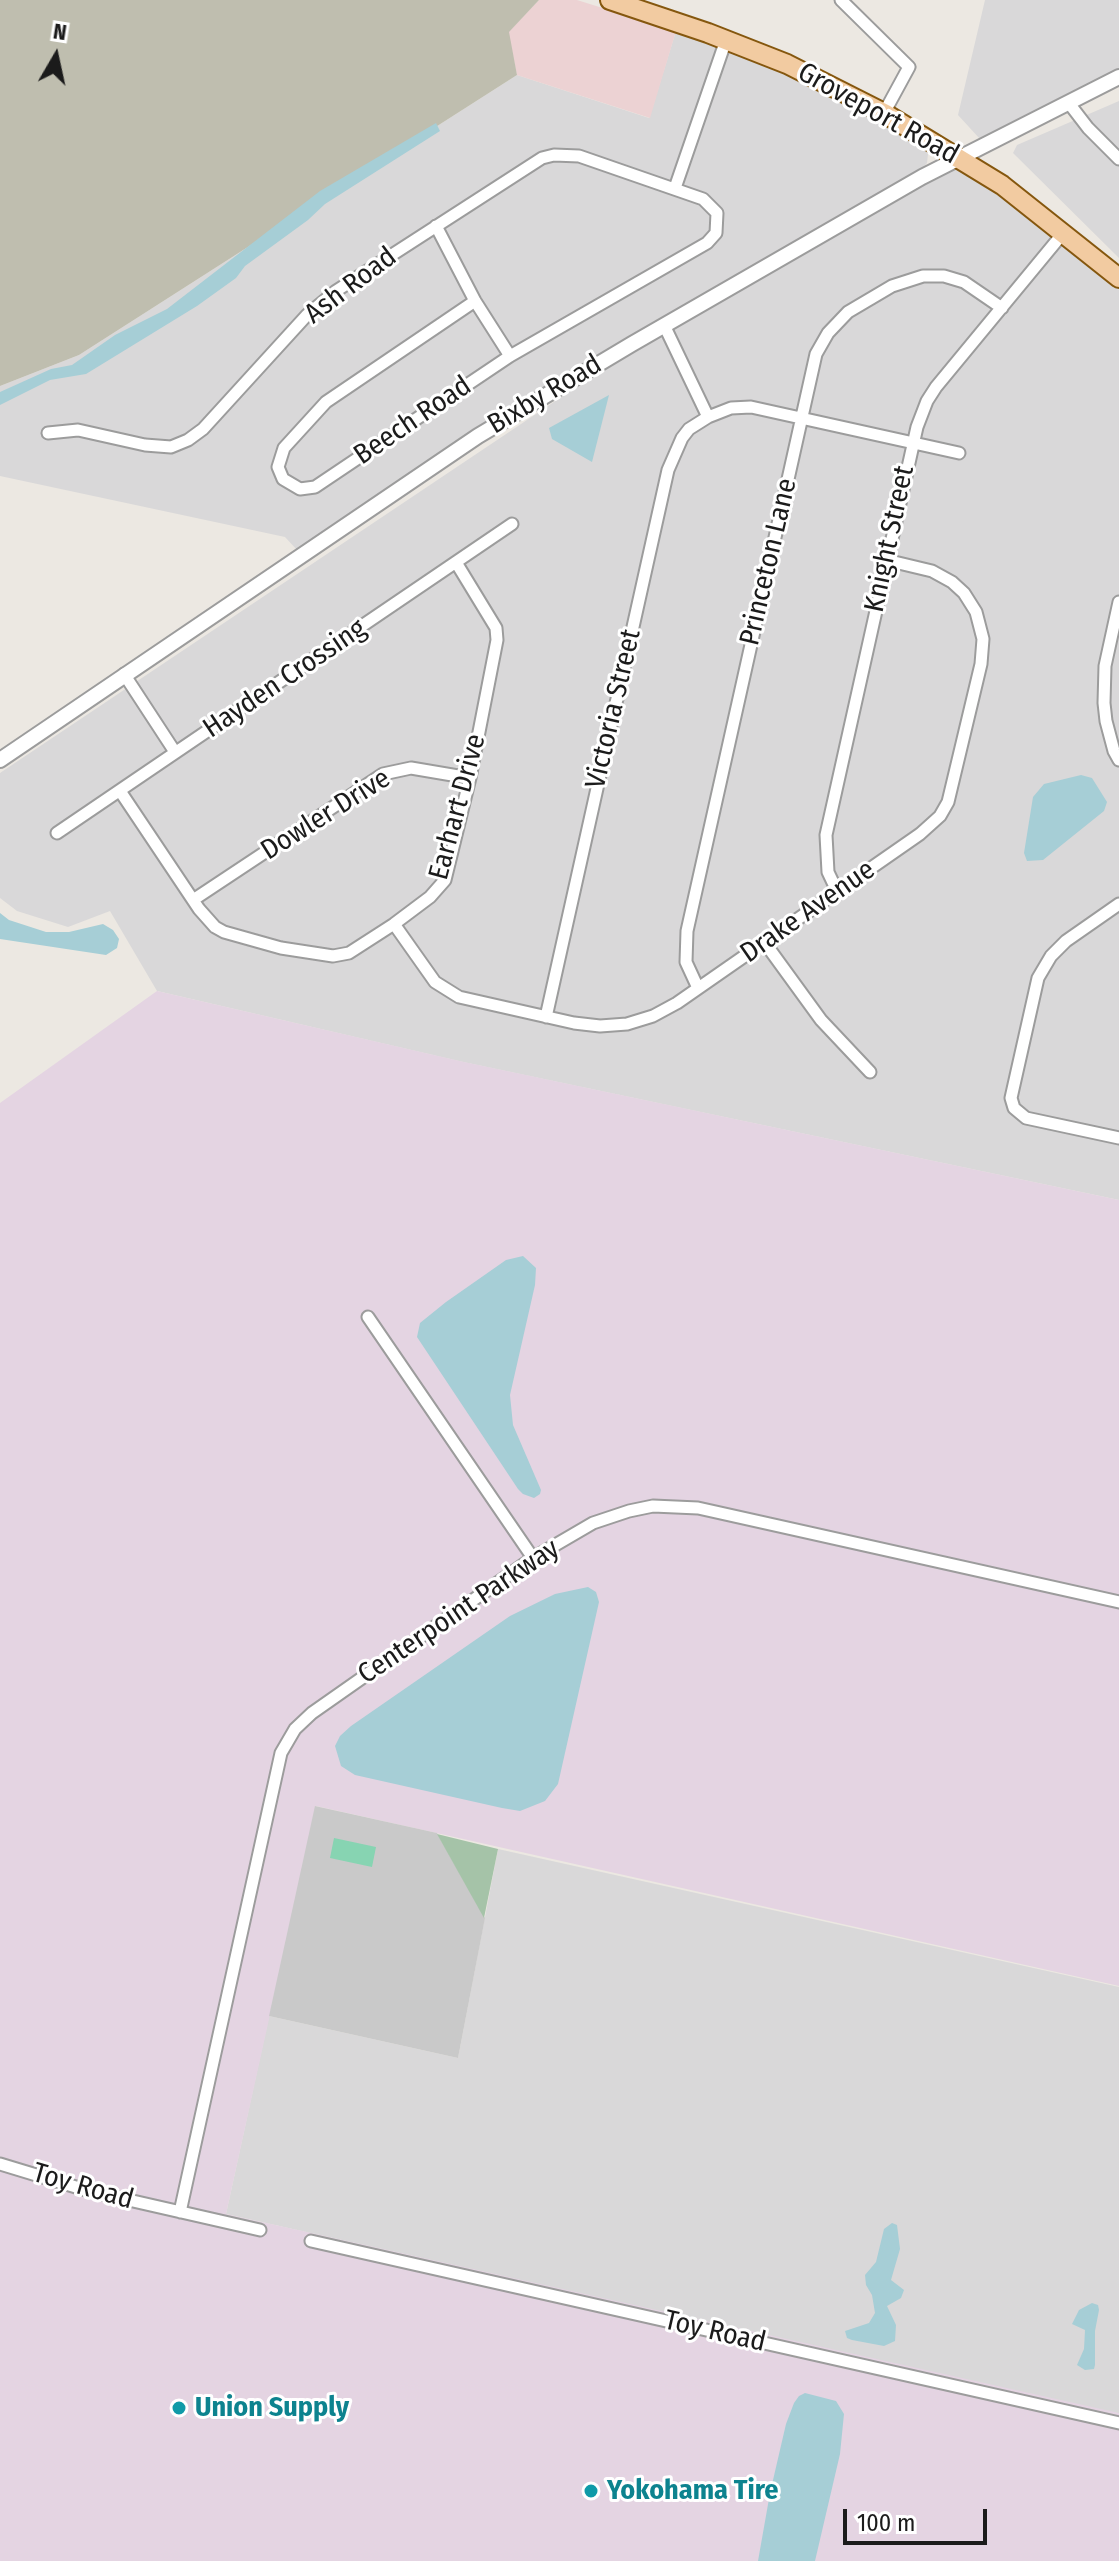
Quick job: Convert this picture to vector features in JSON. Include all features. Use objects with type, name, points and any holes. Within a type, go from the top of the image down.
[{"type":"main road","name":"Groveport Road","points":[[610,0],[726,40],[808,74],[884,113],[960,158],[1064,232],[1119,278]]},
{"type":"street","points":[[841,0],[909,67],[884,113]]},
{"type":"street","points":[[675,188],[726,40]]},
{"type":"street","name":"Bixby Road","points":[[0,760],[478,436],[664,325],[960,158],[1119,77]]},
{"type":"street","points":[[1068,102],[1088,128],[1119,159]]},
{"type":"street","name":"Ash Road","points":[[48,433],[78,430],[171,447],[188,440],[203,429],[318,305],[530,163],[554,155],[579,156],[675,188]]},
{"type":"street","name":"Beech Road","points":[[475,301],[326,402],[281,454],[278,467],[283,479],[293,487],[315,487],[510,356],[609,301],[712,238],[718,220],[713,207],[703,199],[675,188]]},
{"type":"street","points":[[436,226],[475,301],[510,356]]},
{"type":"street","name":"Knight Street","points":[[837,891],[828,872],[826,835],[911,443],[927,401],[936,387],[1064,232]]},
{"type":"street","name":"Princeton Lane","points":[[698,988],[686,962],[687,931],[811,369],[821,344],[848,312],[892,286],[923,276],[944,276],[964,282],[1002,308]]},
{"type":"street","points":[[664,325],[708,417],[742,407],[959,453]]},
{"type":"street","name":"Victoria Street","points":[[546,1017],[668,470],[682,438],[689,429],[708,417]]},
{"type":"street","name":"Hayden Crossing","points":[[57,833],[512,524]]},
{"type":"street","name":"Drake Avenue","points":[[394,924],[435,982],[459,997],[600,1026],[627,1024],[653,1016],[698,988],[920,834],[940,816],[948,802],[981,664],[981,628],[976,612],[964,593],[943,576],[886,560]]},
{"type":"street","name":"Earhart Drive","points":[[120,791],[193,900],[215,927],[234,937],[324,956],[349,953],[394,924],[430,897],[445,880],[470,778],[497,640],[496,628],[457,564]]},
{"type":"street","points":[[1119,602],[1104,685],[1106,721],[1119,760]]},
{"type":"street","points":[[124,674],[175,752]]},
{"type":"street","name":"Dowler Drive","points":[[193,900],[383,774],[411,768],[470,778]]},
{"type":"street","points":[[1119,904],[1066,941],[1051,956],[1038,978],[1012,1093],[1014,1108],[1026,1118],[1119,1138]]},
{"type":"street","points":[[765,943],[821,1020],[870,1072]]},
{"type":"street","points":[[368,1317],[533,1558]]},
{"type":"street","name":"Centerpoint Parkway","points":[[180,2212],[281,1753],[295,1729],[312,1713],[533,1558],[593,1523],[629,1511],[653,1506],[698,1508],[1119,1602]]},
{"type":"street","name":"Toy Road","points":[[0,2164],[89,2191],[260,2230]]},
{"type":"street","name":"Toy Road","points":[[311,2241],[1119,2423]]},
{"type":"shaded area","points":[[0,0],[539,0],[509,32],[517,75],[79,355],[0,386]]},
{"type":"shaded area","points":[[539,0],[577,0],[676,31],[650,118],[517,75],[508,32]]},
{"type":"shaded area","points":[[985,0],[1119,0],[1119,77],[1060,99],[980,139],[958,115]]},
{"type":"shaded area","points":[[676,31],[750,55],[908,134],[924,144],[927,163],[919,172],[298,551],[285,537],[0,476],[0,386],[79,355],[517,75],[649,118]]},
{"type":"shaded area","points":[[1119,101],[1119,258],[1013,153],[1017,145]]},
{"type":"shaded area","points":[[960,158],[1119,286],[1119,1200],[463,1062],[157,991],[110,911],[68,927],[17,911],[0,898],[0,773],[630,351]]},
{"type":"shaded area","points":[[157,991],[464,1062],[1119,1200],[1119,1986],[316,1806],[226,2214],[1119,2413],[1119,2561],[0,2561],[0,1103]]},
{"type":"shaded area","points":[[315,1806],[437,1833],[485,1918],[458,2058],[269,2016]]},
{"type":"shaded area","points":[[498,1849],[1119,1987],[1119,2415],[226,2214],[269,2016],[458,2058]]},
{"type":"green space","points":[[437,1834],[498,1849],[484,1918]]},
{"type":"green space","points":[[334,1838],[376,1847],[372,1867],[330,1858]]},
{"type":"water","points":[[436,123],[440,131],[325,204],[245,266],[236,278],[197,306],[86,374],[50,380],[0,405],[0,392],[51,369],[72,365],[115,335],[167,309],[320,191]]},
{"type":"water","points":[[609,395],[592,462],[552,439],[549,428]]},
{"type":"water","points":[[1081,775],[1092,778],[1107,802],[1104,811],[1043,860],[1027,861],[1024,853],[1033,797],[1044,784]]},
{"type":"water","points":[[0,913],[9,920],[46,932],[69,932],[103,924],[113,930],[119,939],[117,948],[106,955],[0,939]]},
{"type":"water","points":[[523,1256],[536,1268],[535,1285],[510,1395],[513,1425],[541,1490],[534,1498],[518,1489],[417,1337],[420,1323],[446,1302],[506,1260]]},
{"type":"water","points":[[588,1587],[596,1592],[599,1602],[558,1784],[545,1801],[520,1811],[502,1808],[355,1775],[341,1766],[335,1746],[351,1726],[510,1616],[555,1594]]},
{"type":"water","points":[[892,2223],[897,2225],[900,2249],[891,2280],[904,2290],[901,2298],[887,2306],[896,2325],[895,2341],[884,2346],[852,2340],[847,2338],[845,2331],[869,2323],[875,2313],[865,2275],[876,2262],[884,2229]]},
{"type":"water","points":[[1092,2303],[1098,2305],[1099,2310],[1095,2331],[1095,2365],[1094,2369],[1085,2370],[1077,2365],[1084,2349],[1085,2330],[1072,2324],[1079,2310]]},
{"type":"water","points":[[805,2393],[836,2401],[844,2414],[840,2454],[815,2561],[758,2561],[786,2424],[794,2403]]},
{"type":"place","name":"Union Supply","points":[[179,2408]]},
{"type":"place","name":"Yokohama Tire","points":[[591,2491]]}]
